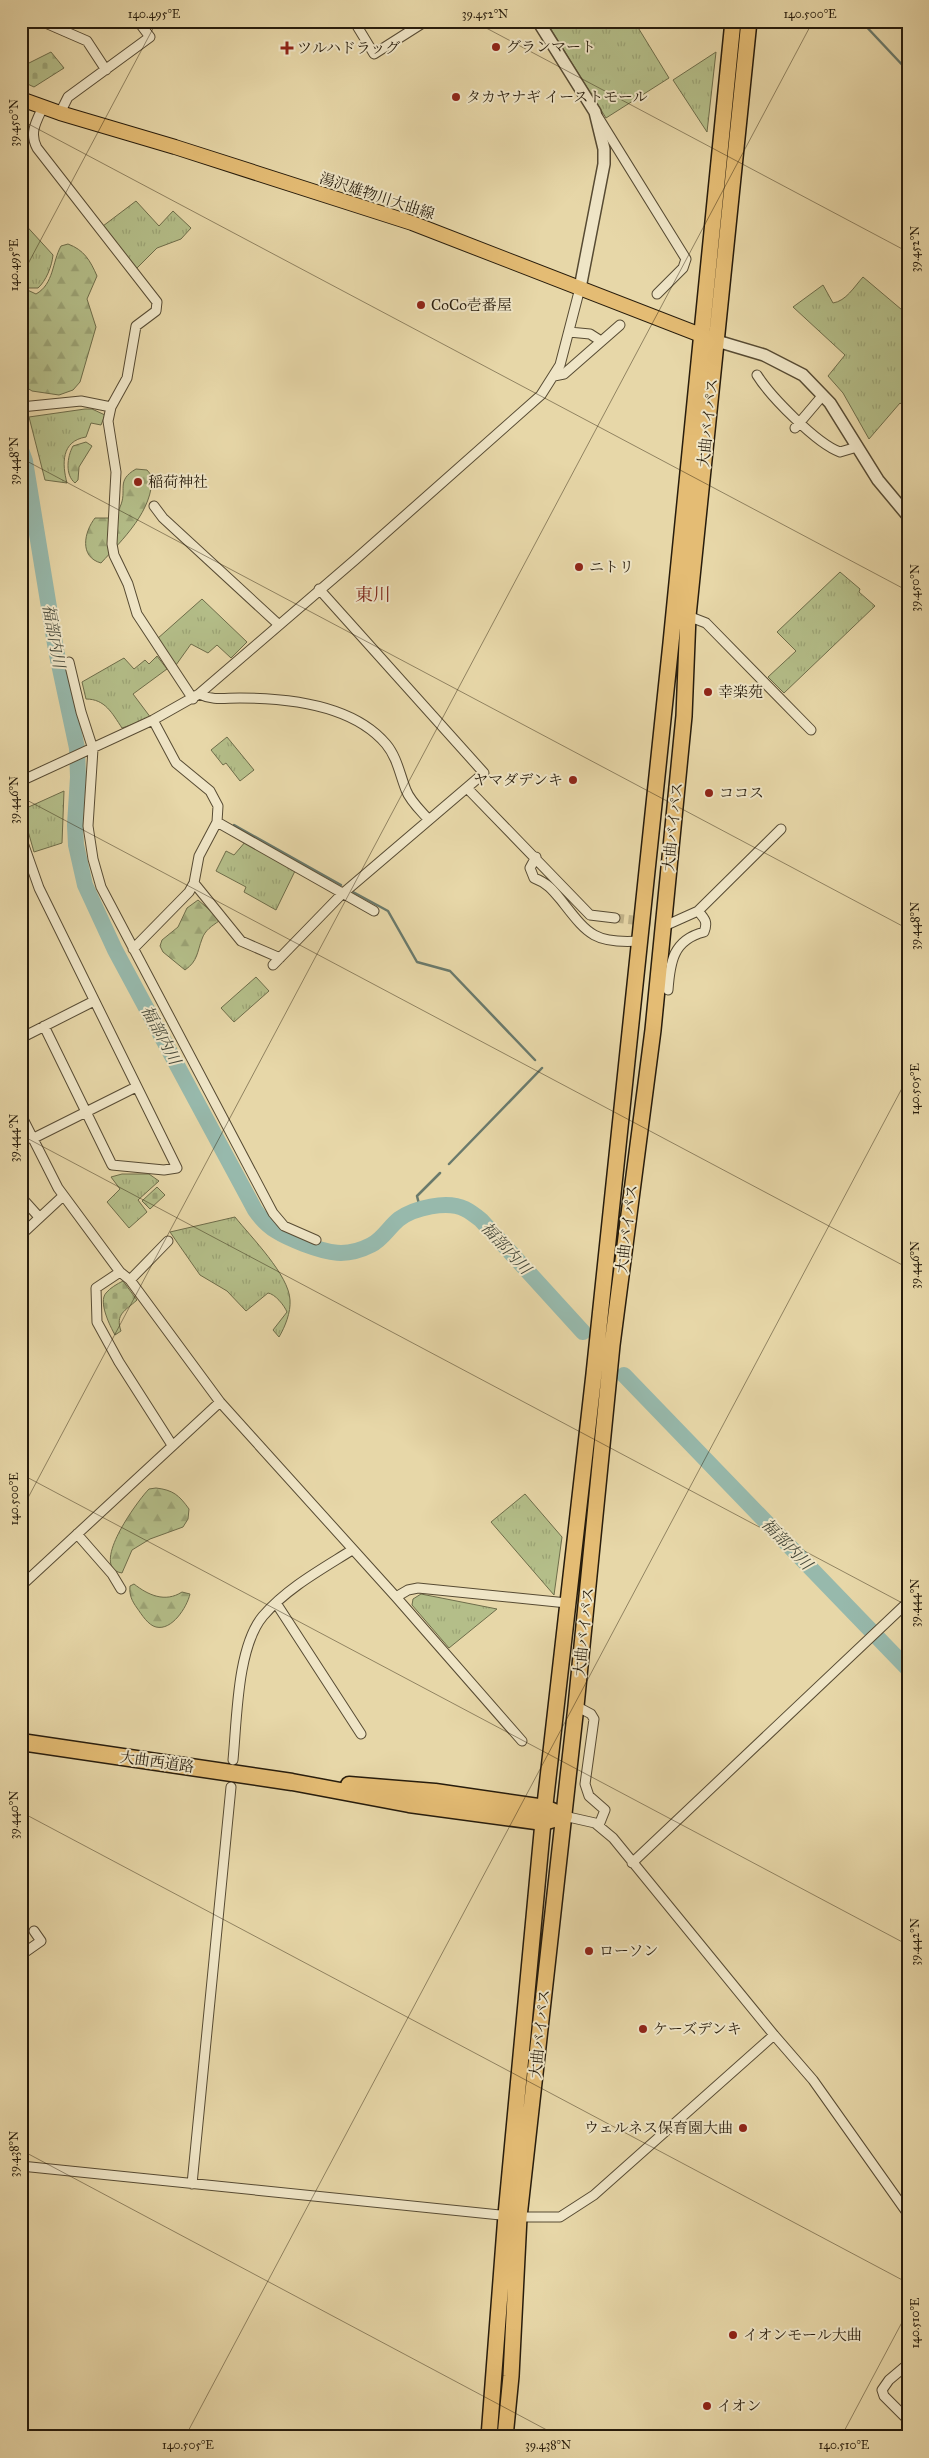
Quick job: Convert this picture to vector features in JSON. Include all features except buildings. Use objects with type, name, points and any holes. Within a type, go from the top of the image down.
[{"type":"highway","name":"大曲バイパス","points":[[505,2437],[511,2376],[513,2216],[544,1815],[594,1374],[671,643],[733,21]]},
{"type":"highway","name":"大曲バイパス","points":[[490,2437],[513,2216],[564,1816],[612,1345],[658,982],[684,716],[688,616],[749,21]]},
{"type":"highway","name":"大曲西道路","points":[[21,1742],[292,1782],[435,1792],[544,1815],[564,1816]]},
{"type":"highway","points":[[511,2376],[520,2393],[516,2437]]},
{"type":"main road","name":"湯沢雄物川大曲線","points":[[21,99],[60,114],[175,147],[412,223],[717,341]]},
{"type":"street","points":[[41,21],[87,41],[106,70]]},
{"type":"street","points":[[60,114],[68,97],[150,36],[138,21]]},
{"type":"street","points":[[354,21],[374,54],[426,21]]},
{"type":"street","points":[[538,21],[686,259],[683,268],[657,294]]},
{"type":"street","points":[[43,107],[33,128],[33,136],[37,148],[157,302],[156,311],[136,326],[127,378],[112,407],[108,421],[116,472],[112,544],[114,555],[128,584],[137,614],[196,696],[210,699],[238,698],[317,705],[331,709],[364,726],[387,745],[411,799],[429,820]]},
{"type":"street","points":[[21,781],[153,720],[196,696],[541,395],[560,366],[580,288],[604,164],[604,149],[595,112]]},
{"type":"street","points":[[554,376],[564,374],[620,324]]},
{"type":"street","points":[[569,332],[590,334],[601,341]]},
{"type":"street","points":[[717,341],[764,355],[786,364],[804,375],[823,396],[878,480],[908,516]]},
{"type":"street","points":[[757,374],[798,425],[833,449],[847,452],[857,448]]},
{"type":"street","points":[[798,425],[823,396]]},
{"type":"street","points":[[21,407],[81,401],[112,407]]},
{"type":"street","points":[[154,506],[163,518],[278,624]]},
{"type":"street","points":[[194,883],[242,941],[276,962],[343,893],[484,773],[319,590]]},
{"type":"street","points":[[688,616],[706,623],[811,730]]},
{"type":"street","points":[[69,662],[90,750],[88,809],[93,859],[101,887],[273,1213],[284,1226],[316,1240]]},
{"type":"street","points":[[133,949],[189,892],[194,883],[199,856],[218,822],[219,813],[216,798],[176,763],[153,720]]},
{"type":"street","points":[[467,788],[590,914],[616,918]]},
{"type":"street","points":[[218,822],[374,911]]},
{"type":"street","points":[[669,924],[698,911],[781,829]]},
{"type":"street","points":[[21,837],[39,888],[177,1168],[164,1170],[112,1165],[44,1026]]},
{"type":"street","points":[[536,857],[530,868],[534,878],[547,883],[586,931],[604,940],[639,941]]},
{"type":"street","points":[[658,982],[668,990],[673,953],[682,942],[704,932],[707,926],[706,919],[698,911]]},
{"type":"street","points":[[21,1038],[94,1001]]},
{"type":"street","points":[[32,1139],[136,1087]]},
{"type":"street","points":[[21,1115],[63,1196],[120,1272],[130,1280],[220,1402],[522,1740]]},
{"type":"street","points":[[21,1234],[63,1196]]},
{"type":"street","points":[[21,1197],[39,1217]]},
{"type":"street","points":[[130,1280],[168,1242]]},
{"type":"street","points":[[120,1272],[96,1288],[97,1322],[119,1362],[172,1445]]},
{"type":"street","points":[[21,1586],[220,1402]]},
{"type":"street","points":[[77,1534],[112,1574],[121,1589]]},
{"type":"street","points":[[233,1760],[244,1658],[252,1633],[262,1617],[276,1603],[301,1583],[352,1550]]},
{"type":"street","points":[[396,1597],[408,1590],[418,1588],[567,1603]]},
{"type":"street","points":[[632,1864],[908,1602]]},
{"type":"street","points":[[276,1603],[361,1734]]},
{"type":"street","points":[[576,1706],[591,1714],[594,1719],[585,1784],[589,1796],[605,1810],[599,1825]]},
{"type":"street","points":[[192,2184],[231,1787]]},
{"type":"street","points":[[564,1816],[586,1820],[599,1825],[612,1838],[813,2080],[908,2214]]},
{"type":"street","points":[[21,1955],[41,1941],[34,1931]]},
{"type":"street","points":[[21,2166],[513,2216],[560,2217],[594,2195],[774,2035]]},
{"type":"street","points":[[905,2417],[884,2396],[882,2390],[889,2380],[908,2364]]},
{"type":"green space","points":[[546,21],[634,21],[669,78],[606,118]]},
{"type":"green space","points":[[51,52],[64,68],[34,87],[21,81],[21,67]]},
{"type":"green space","points":[[716,52],[707,132],[673,80]]},
{"type":"green space","points":[[136,201],[159,226],[173,211],[191,228],[181,239],[157,248],[136,269],[103,226]]},
{"type":"green space","points":[[21,220],[53,255],[48,273],[38,288],[29,288],[21,283]]},
{"type":"green space","points":[[68,244],[86,256],[97,276],[87,299],[96,327],[80,382],[73,390],[59,395],[32,391],[21,384],[21,287],[36,294],[42,290],[49,279],[61,246]]},
{"type":"green space","points":[[863,277],[908,315],[908,409],[900,403],[869,439],[843,393],[828,376],[845,355],[793,307],[823,285],[833,303],[838,302]]},
{"type":"green space","points":[[92,409],[105,415],[101,425],[91,423],[86,437],[78,439],[68,448],[64,461],[67,483],[45,480],[29,417]]},
{"type":"green space","points":[[86,442],[92,446],[79,467],[78,480],[75,483],[68,471],[69,455],[73,446]]},
{"type":"green space","points":[[136,469],[147,470],[152,476],[148,501],[135,524],[101,563],[94,560],[87,550],[86,537],[88,530],[95,518],[109,518],[116,513],[122,501],[124,482],[130,473]]},
{"type":"green space","points":[[840,572],[860,589],[859,592],[875,606],[784,693],[768,677],[796,651],[777,632]]},
{"type":"green space","points":[[202,599],[247,642],[231,658],[217,645],[208,653],[191,644],[176,665],[157,639]]},
{"type":"green space","points":[[157,656],[167,669],[133,694],[151,718],[122,728],[103,704],[86,699],[82,682],[124,658],[134,669],[145,660],[149,664]]},
{"type":"green space","points":[[227,737],[254,770],[240,781],[226,763],[223,765],[211,750]]},
{"type":"green space","points":[[64,791],[62,843],[34,852],[22,810]]},
{"type":"green space","points":[[246,841],[295,871],[276,910],[244,892],[246,887],[216,871],[226,851],[234,855]]},
{"type":"green space","points":[[198,900],[219,921],[205,933],[195,960],[185,970],[163,952],[160,946],[162,940],[178,927],[187,908]]},
{"type":"green space","points":[[256,977],[269,991],[234,1022],[221,1008]]},
{"type":"green space","points":[[122,1174],[149,1174],[159,1181],[138,1200],[147,1212],[129,1228],[107,1202],[120,1189],[111,1177]]},
{"type":"green space","points":[[157,1187],[165,1195],[150,1209],[142,1201]]},
{"type":"green space","points":[[235,1217],[276,1268],[288,1290],[290,1309],[279,1337],[273,1330],[287,1312],[282,1303],[268,1293],[246,1311],[227,1291],[200,1275],[170,1232]]},
{"type":"green space","points":[[123,1281],[137,1300],[122,1313],[119,1321],[121,1331],[115,1335],[110,1326],[103,1302],[106,1293]]},
{"type":"green space","points":[[149,1489],[167,1490],[179,1497],[189,1509],[188,1519],[183,1527],[150,1539],[132,1550],[122,1573],[113,1568],[110,1559],[113,1547],[135,1506]]},
{"type":"green space","points":[[525,1494],[562,1537],[554,1595],[491,1522]]},
{"type":"green space","points":[[134,1584],[157,1596],[169,1597],[182,1592],[190,1594],[186,1605],[173,1622],[162,1627],[156,1627],[145,1619],[132,1600],[130,1586]]},
{"type":"green space","points":[[421,1594],[497,1609],[449,1648],[412,1605],[413,1599]]},
{"type":"waterway","points":[[861,21],[908,71]]},
{"type":"waterway","name":"福部内川","points":[[21,450],[25,461],[56,650],[77,748],[76,845],[85,885],[115,950],[255,1210],[271,1227],[289,1238],[321,1250],[345,1253],[353,1252],[375,1243],[405,1215],[431,1206],[458,1206],[481,1220],[583,1332]]},
{"type":"waterway","points":[[234,825],[341,885]]},
{"type":"waterway","points":[[353,892],[388,911],[417,962],[450,971],[535,1060]]},
{"type":"waterway","points":[[449,1164],[542,1068]]},
{"type":"waterway","points":[[420,1208],[417,1196],[440,1173]]},
{"type":"waterway","name":"福部内川","points":[[624,1375],[908,1669]]},
{"type":"tunnel","points":[[615,918],[667,924]]},
{"type":"place","name":"グランマート","points":[[496,47]]},
{"type":"place","name":"ツルハドラッグ","points":[[287,48]]},
{"type":"place","name":"タカヤナギ イーストモール","points":[[456,97]]},
{"type":"place","name":"CoCo壱番屋","points":[[421,305]]},
{"type":"place","name":"稲荷神社","points":[[138,482]]},
{"type":"place","name":"ニトリ","points":[[579,567]]},
{"type":"place","name":"幸楽苑","points":[[708,692]]},
{"type":"place","name":"ヤマダデンキ","points":[[573,780]]},
{"type":"place","name":"ココス","points":[[709,793]]},
{"type":"place","name":"ローソン","points":[[589,1951]]},
{"type":"place","name":"ケーズデンキ","points":[[643,2029]]},
{"type":"place","name":"ウェルネス保育園大曲","points":[[743,2128]]},
{"type":"place","name":"イオンモール大曲","points":[[733,2335]]},
{"type":"place","name":"イオン","points":[[707,2406]]},
{"type":"district","name":"東川","points":[[373,595]]}]
